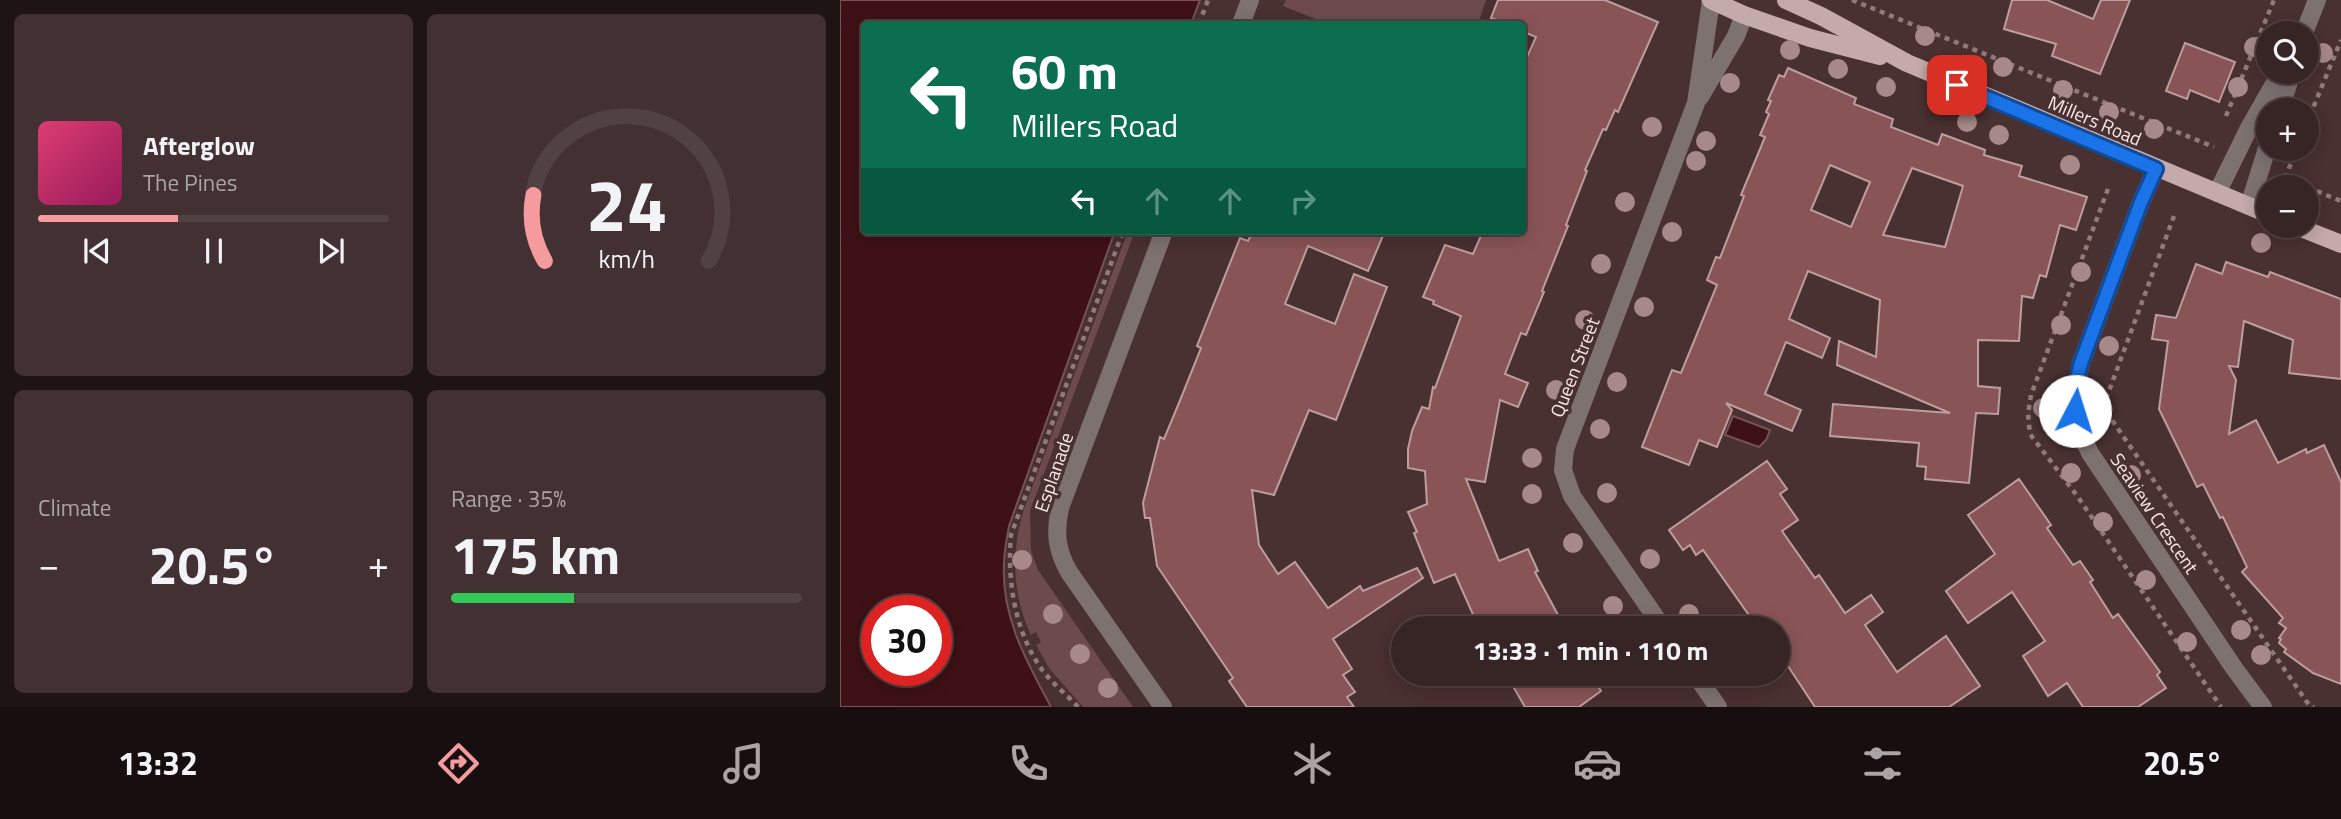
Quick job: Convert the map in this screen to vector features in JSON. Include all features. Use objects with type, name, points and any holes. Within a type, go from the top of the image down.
[{"type":"main road","name":"Millers Road","points":[[1711,0],[1742,7],[1810,38],[1907,64]]},
{"type":"main road","name":"Millers Road","points":[[1786,0],[1821,16],[1907,64],[2256,209]]},
{"type":"main road","points":[[2319,235],[2341,244]]},
{"type":"street","points":[[1242,21],[1250,0]]},
{"type":"street","name":"Queen Street","points":[[1696,103],[1711,0]]},
{"type":"street","points":[[2309,21],[2317,0]]},
{"type":"street","name":"Queen Street","points":[[1655,616],[1572,496],[1563,470],[1565,449],[1696,103],[1736,36],[1742,7]]},
{"type":"street","points":[[2217,193],[2274,84]]},
{"type":"street","points":[[2249,206],[2262,161]]},
{"type":"street","name":"Seaview Crescent","points":[[2156,169],[2081,363],[2074,391],[2075,411],[2080,433],[2090,453],[2263,707]]},
{"type":"street","name":"Esplanade","points":[[1162,235],[1060,508],[1055,541],[1069,572],[1163,707]]},
{"type":"street","points":[[1703,686],[1718,707]]},
{"type":"path","points":[[1200,21],[1208,0]]},
{"type":"path","points":[[1852,0],[2236,156]]},
{"type":"path","points":[[2224,123],[2274,0]]},
{"type":"path","points":[[2317,98],[2341,40]]},
{"type":"path","points":[[2214,147],[2219,135]]},
{"type":"path","points":[[2260,167],[2278,175]]},
{"type":"path","points":[[2319,192],[2341,201]]},
{"type":"path","points":[[2174,216],[2103,407],[2267,646],[2309,705],[2314,707]]},
{"type":"shaded area","points":[[840,0],[1200,0],[1192,21],[861,21],[861,235],[1114,235],[1009,526],[1004,584],[1011,621],[1051,707],[840,707]]},
{"type":"shaded area","points":[[1286,0],[1486,0],[1479,21],[1320,21],[1283,6]]},
{"type":"shaded area","points":[[1127,235],[1134,235],[1030,511],[1031,551],[1038,570],[1133,707],[1083,707],[1049,668],[1036,645],[1041,642],[1036,632],[1031,635],[1017,588],[1015,556],[1024,509]]},
{"type":"shaded area","points":[[1733,416],[1770,430],[1766,440],[1759,447],[1725,435]]},
{"type":"building","points":[[1498,0],[1605,0],[1658,22],[1618,112],[1615,110],[1606,130],[1603,129],[1585,170],[1587,171],[1566,225],[1568,226],[1542,291],[1544,292],[1526,335],[1521,333],[1505,374],[1528,383],[1518,407],[1500,400],[1485,482],[1466,479],[1499,561],[1528,549],[1538,571],[1535,572],[1559,616],[1474,616],[1455,574],[1434,583],[1408,512],[1427,504],[1425,471],[1408,468],[1412,431],[1422,407],[1429,409],[1433,387],[1435,388],[1461,316],[1423,297],[1445,245],[1473,254],[1481,235],[1526,235],[1526,59],[1536,37],[1526,33],[1526,21],[1499,21],[1491,18]]},
{"type":"building","points":[[2012,0],[2047,0],[2093,19],[2101,0],[2130,0],[2100,74],[2052,56],[2056,44],[2004,29]]},
{"type":"building","points":[[2185,43],[2235,62],[2219,102],[2190,90],[2187,99],[2166,91]]},
{"type":"building","points":[[1788,68],[1856,98],[1854,104],[1893,119],[1891,127],[1938,145],[1942,134],[1985,150],[1984,155],[2022,166],[2019,176],[2087,197],[2076,230],[2060,225],[2046,277],[2040,275],[2033,298],[2022,296],[2019,341],[1978,340],[1978,386],[2000,388],[1998,414],[1976,413],[1969,483],[1925,479],[1926,467],[1917,466],[1919,443],[1830,436],[1833,404],[1950,413],[1837,365],[1839,341],[1876,357],[1880,300],[1808,271],[1789,319],[1830,338],[1822,358],[1786,342],[1765,394],[1801,410],[1792,431],[1726,403],[1732,410],[1717,447],[1699,440],[1689,465],[1642,447],[1672,370],[1681,373],[1717,285],[1707,280],[1716,257],[1720,258],[1744,196],[1741,195],[1765,137],[1760,135],[1769,114],[1766,112],[1771,101],[1768,100],[1779,75],[1784,77]],"holes":[[[1830,165],[1870,182],[1851,227],[1811,210]],[[1912,168],[1963,186],[1945,247],[1883,235]]]},
{"type":"building","points":[[1251,235],[1383,235],[1368,271],[1308,246],[1285,304],[1335,324],[1354,274],[1387,287],[1336,420],[1309,410],[1274,495],[1252,490],[1259,545],[1278,574],[1295,562],[1328,608],[1360,586],[1363,591],[1417,568],[1423,578],[1333,639],[1352,669],[1343,675],[1355,692],[1347,697],[1354,707],[1247,707],[1229,681],[1233,678],[1157,566],[1150,518],[1145,518],[1143,503],[1160,437],[1164,439],[1181,398],[1201,348],[1197,346],[1240,238],[1248,241]]},
{"type":"building","points":[[2226,262],[2268,277],[2270,272],[2341,299],[2341,379],[2289,373],[2293,340],[2244,321],[2238,367],[2229,366],[2236,380],[2229,434],[2256,420],[2278,463],[2306,449],[2307,453],[2324,445],[2341,482],[2341,684],[2313,673],[2284,652],[2286,649],[2279,643],[2279,638],[2286,628],[2279,623],[2283,618],[2242,572],[2247,567],[2223,517],[2220,518],[2203,484],[2197,487],[2159,409],[2168,341],[2152,339],[2156,315],[2176,318],[2196,264],[2222,274]]},
{"type":"building","points":[[1767,461],[1787,489],[1780,494],[1798,520],[1782,531],[1815,578],[1819,575],[1845,613],[1871,595],[1883,612],[1865,625],[1897,672],[1946,636],[1980,686],[1949,707],[1815,707],[1790,669],[1790,616],[1750,616],[1703,550],[1696,555],[1690,545],[1683,550],[1669,530]]},
{"type":"building","points":[[2019,479],[2051,525],[2047,528],[2073,565],[2080,561],[2113,618],[2118,614],[2160,672],[2157,675],[2166,688],[2138,707],[2083,707],[2067,683],[2048,696],[2023,656],[2045,641],[2012,592],[1968,623],[1946,591],[1995,554],[1968,515]]},
{"type":"building","points":[[1513,686],[1598,686],[1601,691],[1579,707],[1525,707]]},
{"type":"route","points":[[1957,85],[2156,169],[2081,363],[2074,391],[2075,411]]}]
